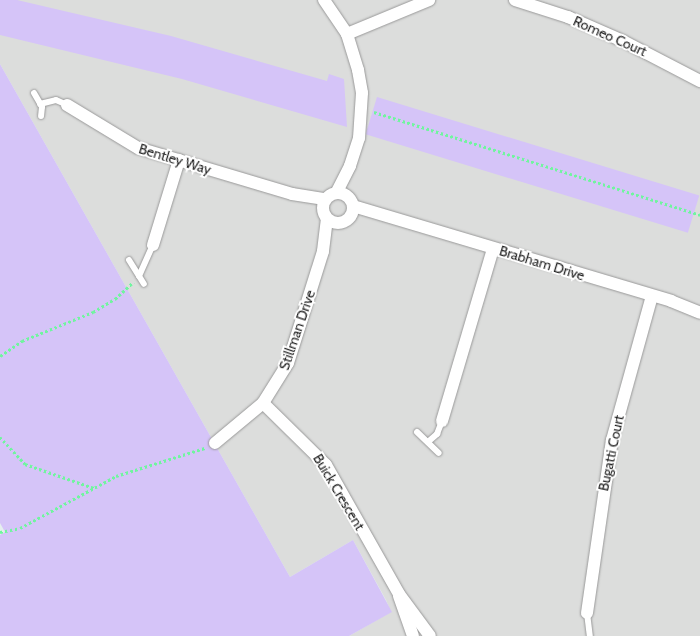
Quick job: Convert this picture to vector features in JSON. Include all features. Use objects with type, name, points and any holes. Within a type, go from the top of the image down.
[{"type":"street","name":"Stillman Drive","points":[[216,443],[262,403],[288,363],[350,166],[362,108],[358,70],[347,34],[324,0]]},
{"type":"street","points":[[347,34],[429,0]]},
{"type":"street","name":"Romeo Court","points":[[515,0],[568,17],[623,41],[700,80]]},
{"type":"street","name":"Bentley Way","points":[[67,104],[128,144],[338,208]]},
{"type":"street","points":[[153,245],[179,160]]},
{"type":"street","name":"Brabham Drive","points":[[338,208],[383,216],[652,296],[700,313]]},
{"type":"street","points":[[442,421],[493,248]]},
{"type":"street","name":"Bugatti Court","points":[[587,614],[608,456],[652,296]]},
{"type":"street","name":"Buick Crescent","points":[[262,403],[326,465],[399,594],[430,636]]},
{"type":"street","name":"Buick Crescent","points":[[399,594],[413,636]]},
{"type":"lane","points":[[34,93],[40,104],[41,116]]},
{"type":"lane","points":[[40,104],[56,100],[67,104]]},
{"type":"lane","points":[[139,276],[153,245]]},
{"type":"lane","points":[[129,260],[144,284]]},
{"type":"lane","points":[[429,441],[437,434],[442,421]]},
{"type":"lane","points":[[417,432],[429,441],[439,453]]},
{"type":"lane","points":[[587,614],[590,636]]},
{"type":"path","points":[[374,112],[700,215]]},
{"type":"path","points":[[0,356],[22,341],[103,306],[139,276]]},
{"type":"path","points":[[0,437],[25,464],[94,488]]},
{"type":"path","points":[[0,532],[20,528],[116,476],[184,457],[216,443]]},
{"type":"shaded area","points":[[0,0],[700,0],[700,636],[349,636],[391,612],[386,600],[353,540],[290,577],[0,64]]},
{"type":"shaded area","points":[[0,0],[17,0],[171,36],[327,81],[329,74],[344,79],[347,127],[182,79],[0,35]]},
{"type":"shaded area","points":[[0,64],[290,577],[353,540],[392,612],[349,636],[0,636],[0,535],[5,532],[0,523]]},
{"type":"shaded area","points":[[377,97],[699,196],[688,233],[366,134]]}]
